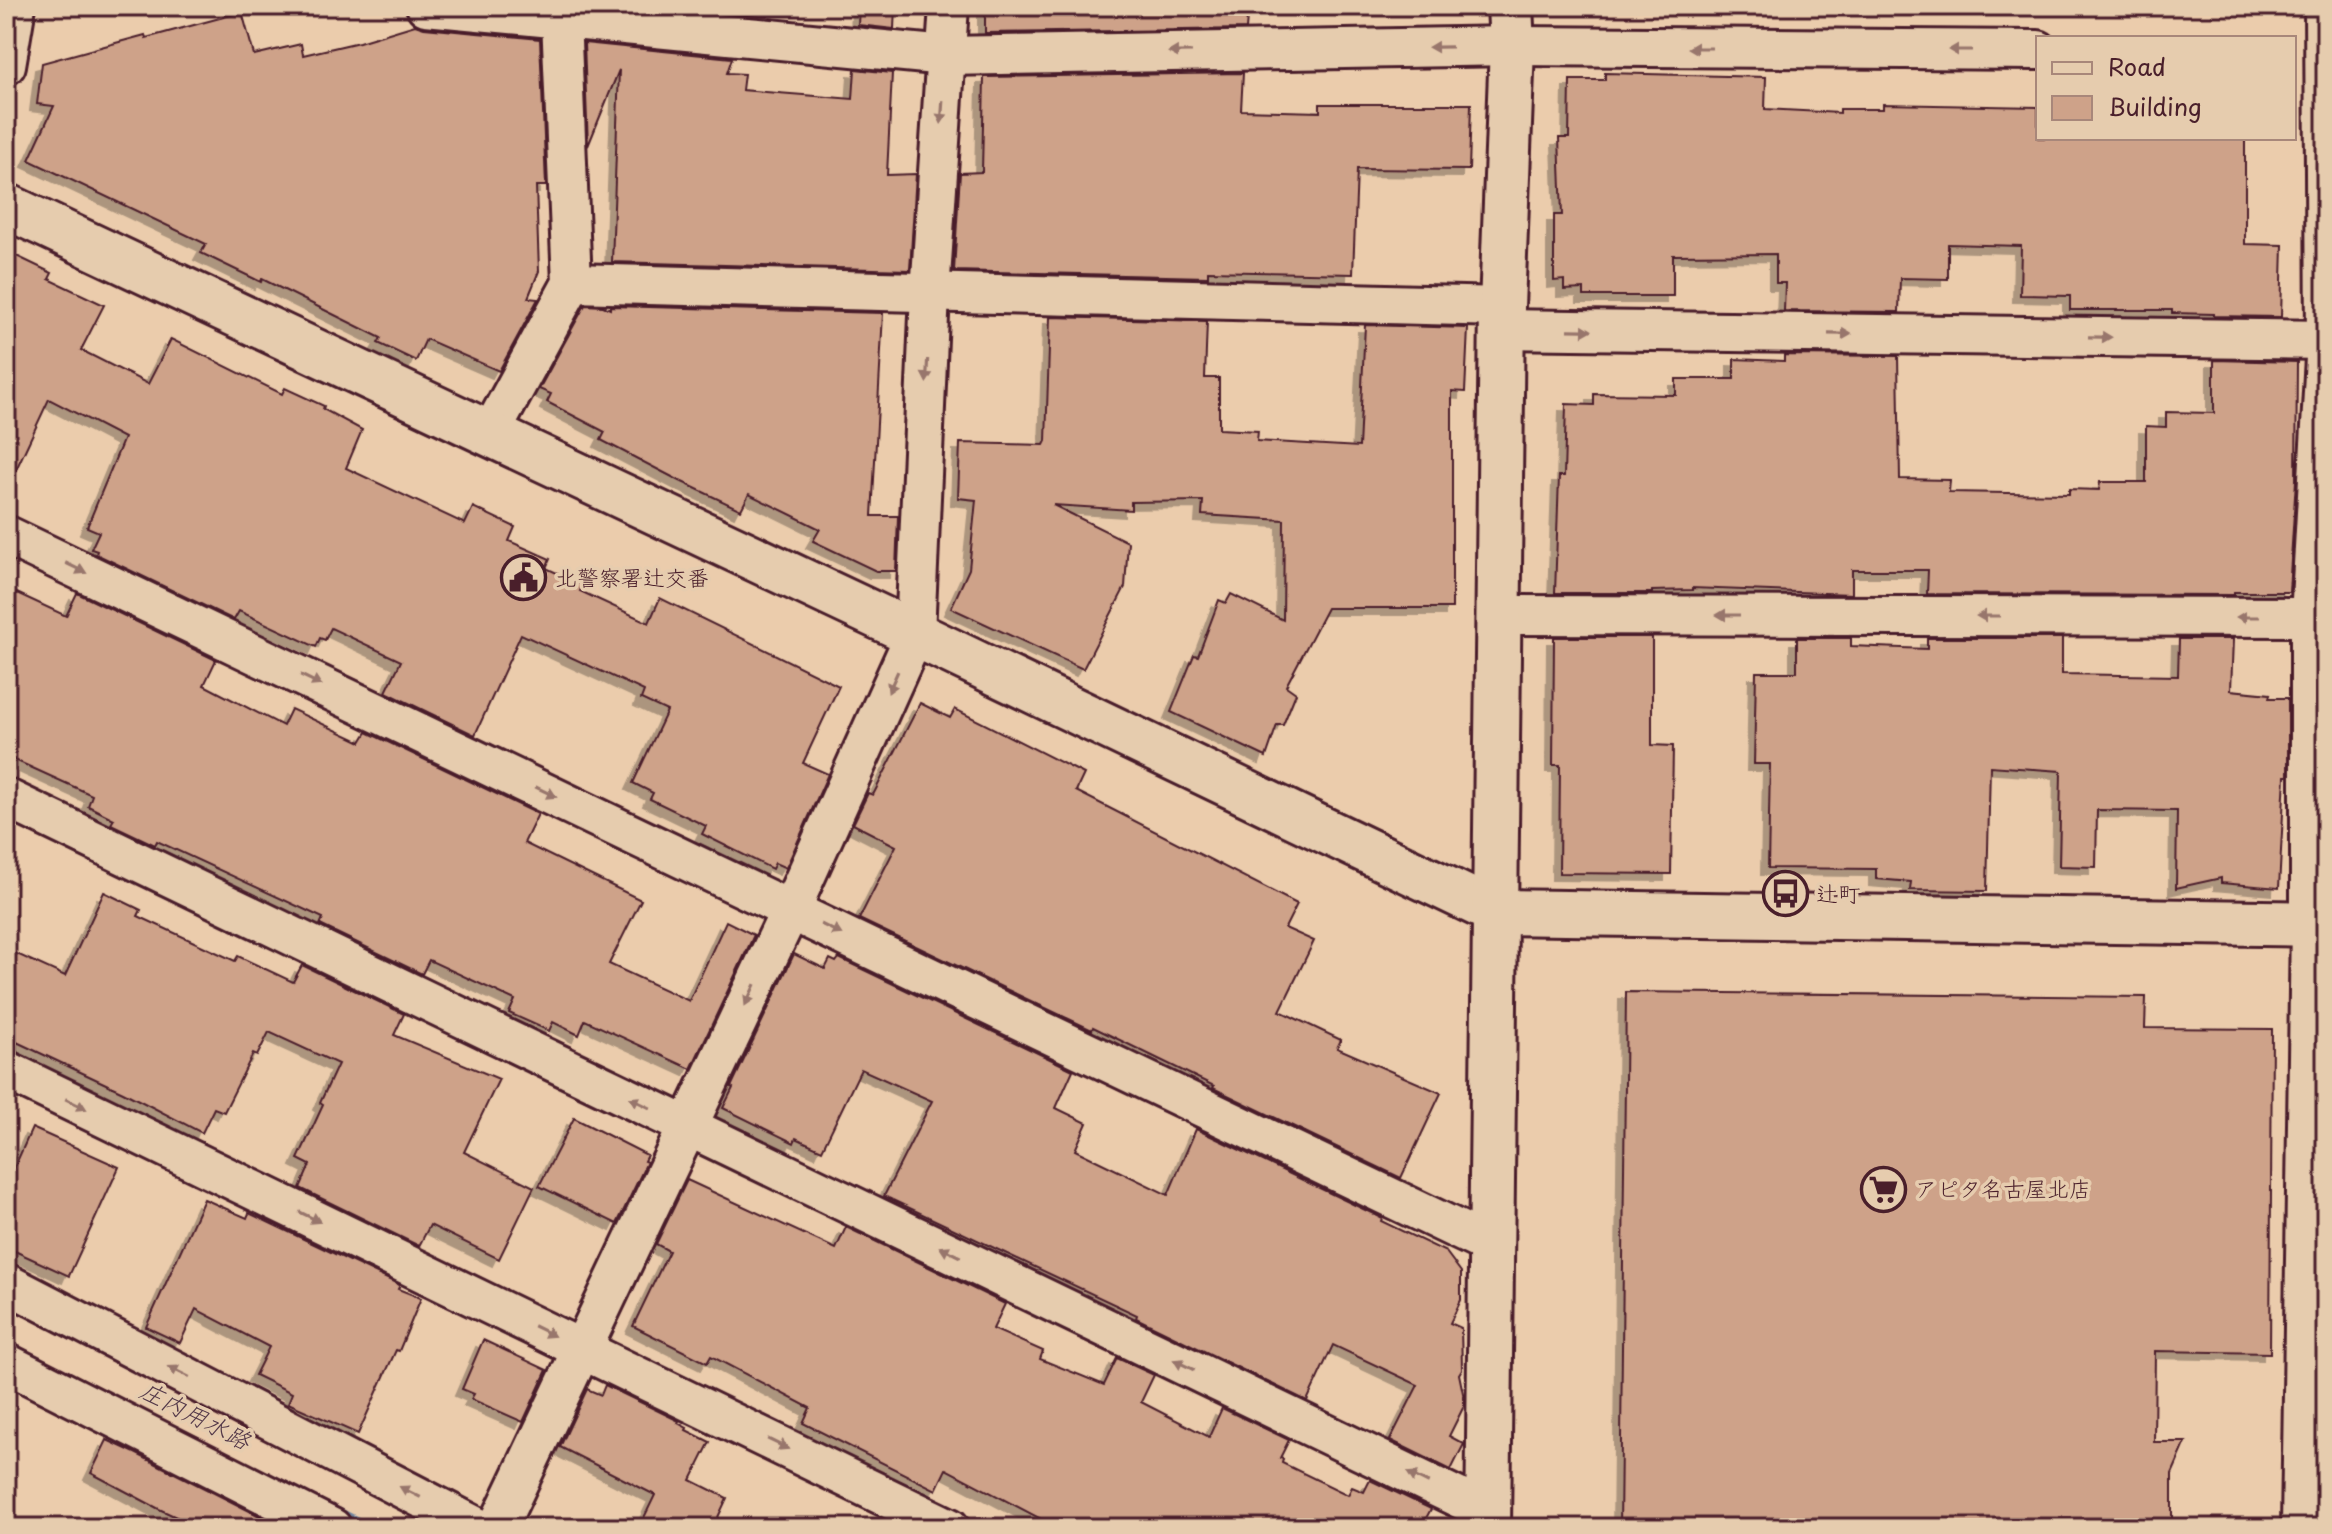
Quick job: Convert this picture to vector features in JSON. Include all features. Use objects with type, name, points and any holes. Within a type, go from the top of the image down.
[{"type":"street","points":[[6,65],[16,6]]},
{"type":"street","points":[[426,6],[946,56],[1511,26],[2036,50]]},
{"type":"street","points":[[497,1528],[791,909],[915,634],[930,293],[949,6]]},
{"type":"street","points":[[2301,1528],[2315,1252],[2318,617],[2326,340],[2314,53],[2324,6]]},
{"type":"street","points":[[490,434],[572,283],[561,18]]},
{"type":"street","points":[[6,798],[688,1126],[1488,1520],[1502,318],[1511,26]]},
{"type":"street","points":[[6,206],[915,634],[1495,912],[2318,924]]},
{"type":"street","points":[[572,283],[930,293],[1502,318],[2326,340]]},
{"type":"street","points":[[6,535],[1492,1246]]},
{"type":"street","points":[[1499,615],[2318,617]]},
{"type":"street","points":[[6,1070],[950,1528]]},
{"type":"street","points":[[6,1283],[479,1528]]},
{"type":"street","points":[[6,1363],[332,1528]]},
{"type":"building","points":[[656,6],[750,6],[747,15]]},
{"type":"building","points":[[859,6],[895,6],[894,29],[858,25]]},
{"type":"building","points":[[985,6],[1248,6],[1246,29],[985,33]]},
{"type":"building","points":[[242,12],[254,55],[301,44],[303,55],[415,25],[540,39],[546,186],[536,186],[539,271],[528,298],[538,299],[499,371],[426,339],[416,361],[378,343],[381,338],[262,279],[261,282],[201,253],[206,244],[29,160],[54,106],[37,104],[42,63]]},
{"type":"building","points":[[584,43],[732,58],[727,73],[744,74],[742,90],[853,99],[855,69],[892,73],[887,175],[916,174],[910,270],[612,262],[619,70],[588,146]]},
{"type":"building","points":[[1243,73],[1241,110],[1320,112],[1320,104],[1471,104],[1469,170],[1357,169],[1353,274],[1208,271],[1208,277],[954,271],[960,173],[982,172],[984,77]]},
{"type":"building","points":[[1605,73],[1766,77],[1765,109],[1840,113],[1840,109],[1883,109],[1883,104],[2036,107],[2036,140],[2245,140],[2245,244],[2283,245],[2281,317],[2214,316],[2172,313],[2172,310],[2070,310],[2070,296],[2020,295],[2021,246],[1948,244],[1948,279],[1900,278],[1899,312],[1784,311],[1785,283],[1776,283],[1776,254],[1673,255],[1673,296],[1584,296],[1584,289],[1564,290],[1564,280],[1554,281],[1554,215],[1562,215],[1559,138],[1569,138],[1570,80],[1605,80]]},
{"type":"building","points":[[6,251],[52,273],[49,279],[104,305],[81,350],[148,384],[171,339],[282,394],[285,388],[324,406],[323,409],[362,430],[346,468],[465,524],[473,507],[515,527],[509,541],[550,559],[546,568],[583,585],[580,591],[649,623],[660,598],[839,686],[803,763],[828,774],[786,868],[775,863],[772,869],[702,834],[706,826],[650,799],[653,793],[633,783],[667,711],[641,699],[644,691],[521,634],[475,735],[386,692],[401,661],[331,628],[325,640],[320,638],[316,647],[239,611],[234,620],[96,554],[97,551],[91,549],[99,532],[87,527],[124,438],[49,399],[6,491]]},
{"type":"building","points":[[585,305],[610,309],[610,306],[883,313],[872,516],[898,516],[896,571],[876,571],[813,541],[820,529],[749,494],[741,510],[680,481],[601,440],[605,432],[547,402],[551,394],[539,389]]},
{"type":"building","points":[[1050,317],[1207,321],[1205,378],[1219,378],[1219,429],[1258,431],[1257,441],[1359,447],[1365,325],[1468,328],[1465,392],[1452,391],[1452,608],[1327,608],[1286,686],[1296,693],[1283,725],[1277,725],[1266,757],[1171,712],[1194,655],[1198,656],[1219,600],[1226,603],[1231,594],[1283,620],[1284,520],[1202,515],[1203,501],[1131,502],[1131,510],[1053,505],[1128,542],[1125,587],[1083,669],[951,608],[969,569],[976,500],[958,498],[960,443],[1044,445]]},
{"type":"building","points":[[1784,355],[1898,356],[1900,479],[1950,480],[1949,492],[2069,494],[2069,489],[2099,490],[2100,482],[2146,482],[2146,426],[2166,427],[2166,412],[2214,413],[2214,360],[2297,362],[2296,480],[2289,592],[2234,592],[2234,595],[1927,594],[1928,570],[1852,570],[1852,594],[1692,588],[1652,593],[1555,593],[1559,476],[1564,476],[1566,404],[1594,405],[1594,394],[1676,395],[1676,379],[1734,379],[1734,359],[1784,361]]},
{"type":"building","points":[[6,588],[66,616],[77,593],[216,660],[204,685],[283,726],[291,709],[361,742],[367,732],[538,814],[524,843],[641,900],[609,964],[689,1001],[726,921],[754,935],[691,1069],[585,1020],[579,1035],[553,1022],[549,1031],[509,1013],[515,1000],[429,960],[422,974],[320,925],[323,918],[157,841],[155,845],[111,824],[114,819],[88,806],[92,795],[6,756]]},
{"type":"building","points":[[1554,637],[1652,637],[1652,745],[1673,746],[1671,874],[1559,873],[1560,765],[1553,765]]},
{"type":"building","points":[[1797,638],[1851,638],[1851,646],[1927,649],[1927,638],[2062,638],[2062,674],[2178,676],[2179,639],[2233,639],[2231,690],[2270,694],[2269,698],[2288,698],[2288,776],[2285,776],[2279,888],[2221,883],[2221,878],[2176,888],[2177,811],[2097,810],[2096,867],[2059,866],[2061,771],[1990,766],[1987,891],[1910,890],[1911,882],[1876,879],[1876,869],[1768,868],[1770,764],[1754,764],[1756,672],[1797,672]]},
{"type":"building","points":[[920,703],[950,718],[955,709],[1084,774],[1076,791],[1297,904],[1285,928],[1314,941],[1280,1011],[1341,1040],[1337,1048],[1441,1093],[1401,1178],[1093,1027],[1092,1030],[859,919],[896,846],[853,824],[868,793],[873,795]]},
{"type":"building","points":[[104,892],[141,910],[138,916],[235,961],[238,956],[293,982],[302,965],[404,1014],[394,1035],[499,1079],[464,1152],[534,1187],[499,1259],[430,1225],[419,1246],[300,1188],[310,1165],[298,1159],[338,1064],[269,1032],[257,1056],[253,1054],[224,1112],[214,1108],[202,1133],[6,1037],[6,949],[65,976]]},
{"type":"building","points":[[794,954],[825,969],[830,959],[836,962],[839,958],[1073,1070],[1056,1108],[1087,1123],[1075,1150],[1168,1195],[1196,1129],[1446,1252],[1461,1272],[1461,1300],[1450,1323],[1461,1328],[1462,1369],[1459,1374],[1464,1398],[1464,1406],[1449,1436],[1464,1444],[1451,1470],[1390,1440],[1418,1385],[1333,1345],[1307,1401],[1136,1318],[1137,1315],[884,1196],[932,1101],[861,1069],[822,1150],[796,1138],[794,1143],[723,1108]]},
{"type":"building","name":"アピタ名古屋北店","points":[[1626,992],[2146,997],[2145,1028],[2272,1029],[2270,1353],[2155,1351],[2154,1442],[2186,1442],[2172,1474],[2172,1528],[1620,1528]]},
{"type":"building","points":[[574,1118],[647,1155],[644,1161],[647,1162],[617,1224],[539,1186]]},
{"type":"building","points":[[32,1128],[119,1167],[69,1276],[6,1247],[6,1186]]},
{"type":"building","points":[[687,1180],[836,1249],[846,1227],[1005,1304],[993,1329],[1043,1351],[1040,1359],[1104,1385],[1117,1358],[1154,1375],[1141,1402],[1209,1437],[1222,1408],[1289,1440],[1280,1458],[1283,1459],[1282,1463],[1348,1495],[1352,1487],[1364,1492],[1370,1480],[1431,1509],[1425,1520],[1442,1528],[1058,1528],[946,1469],[936,1490],[803,1423],[810,1408],[711,1356],[707,1363],[633,1326],[669,1251],[656,1244]]},
{"type":"building","points":[[204,1199],[247,1218],[249,1213],[421,1298],[358,1434],[288,1403],[292,1393],[255,1375],[269,1347],[196,1309],[180,1343],[146,1327]]},
{"type":"building","points":[[483,1340],[547,1370],[523,1422],[471,1399],[474,1394],[462,1389]]},
{"type":"building","points":[[605,1385],[679,1421],[686,1430],[710,1442],[691,1480],[727,1498],[713,1528],[639,1528],[655,1495],[560,1447],[587,1389],[601,1395]]},
{"type":"building","points":[[107,1440],[283,1528],[200,1528],[159,1509],[91,1473]]},
{"type":"waterway","name":"庄内用水路","points":[[333,1512],[365,1528]]},
{"type":"place","name":"北警察署辻交番","points":[[524,578]]},
{"type":"place","name":"辻町","points":[[1785,894]]},
{"type":"place","name":"アピタ名古屋北店","points":[[1884,1189]]}]
